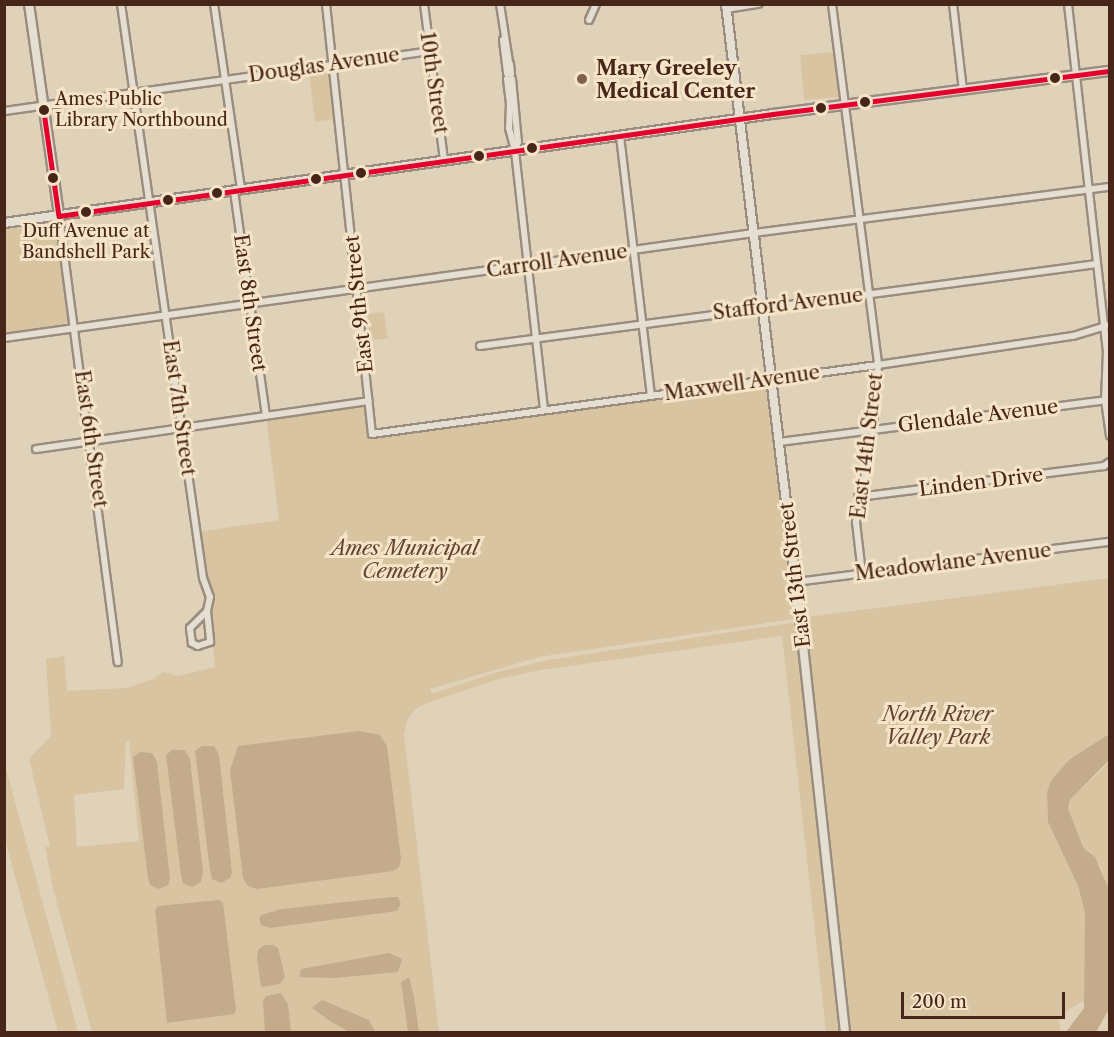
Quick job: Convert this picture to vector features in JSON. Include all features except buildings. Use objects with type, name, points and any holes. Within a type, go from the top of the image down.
[{"type":"main road","points":[[29,4],[59,216]]},
{"type":"main road","name":"East 13th Street","points":[[726,7],[796,582],[845,1032]]},
{"type":"main road","points":[[4,224],[741,119],[1110,71]]},
{"type":"street","name":"East 7th Street","points":[[121,4],[203,578],[210,597],[207,611],[210,642],[198,646],[192,643],[190,628],[199,616],[207,611]]},
{"type":"street","name":"East 8th Street","points":[[214,4],[225,79],[250,305],[266,416]]},
{"type":"street","name":"East 9th Street","points":[[326,4],[372,434]]},
{"type":"street","name":"10th Street","points":[[424,4],[444,161]]},
{"type":"street","points":[[500,4],[518,142],[515,151],[544,410]]},
{"type":"street","points":[[589,20],[596,4]]},
{"type":"street","points":[[726,7],[759,4]]},
{"type":"street","name":"East 14th Street","points":[[832,4],[878,365],[873,430],[858,497],[856,522],[862,574]]},
{"type":"street","points":[[953,4],[963,90]]},
{"type":"street","points":[[1068,4],[1097,264],[1107,326],[1108,375],[1105,400],[1110,436]]},
{"type":"street","points":[[503,33],[510,63],[509,76]]},
{"type":"street","name":"Douglas Avenue","points":[[4,111],[429,51]]},
{"type":"street","points":[[620,136],[651,395]]},
{"type":"street","name":"Carroll Avenue","points":[[4,338],[528,266],[754,232],[1110,187]]},
{"type":"street","name":"East 6th Street","points":[[59,216],[91,441],[118,662]]},
{"type":"street","name":"Stafford Avenue","points":[[480,346],[763,306],[1097,264]]},
{"type":"street","name":"Maxwell Avenue","points":[[372,434],[878,365],[1073,336],[1107,326]]},
{"type":"street","name":"Glendale Avenue","points":[[779,442],[1105,400]]},
{"type":"street","points":[[36,449],[369,401]]},
{"type":"street","name":"Linden Drive","points":[[858,497],[1107,464]]},
{"type":"street","name":"Meadowlane Avenue","points":[[796,582],[1110,542]]},
{"type":"green space","points":[[835,52],[839,97],[804,100],[800,55]]},
{"type":"green space","points":[[333,64],[340,119],[315,122],[308,67]]},
{"type":"green space","points":[[50,223],[56,227],[70,323],[5,335],[4,229]]},
{"type":"green space","points":[[384,312],[388,338],[375,340],[369,332],[367,314]]},
{"type":"green space","name":"Ames Municipal Cemetery","points":[[772,378],[800,618],[539,657],[430,689],[432,694],[497,672],[548,660],[791,623],[795,625],[826,894],[838,1032],[826,1032],[782,636],[541,670],[499,679],[418,707],[408,718],[404,734],[439,1032],[92,1032],[53,889],[45,847],[50,847],[29,759],[51,736],[46,659],[64,656],[67,691],[126,688],[153,679],[163,672],[178,676],[215,667],[209,604],[197,532],[279,520],[266,416],[369,401],[372,434]],"holes":[[[129,741],[139,841],[77,847],[74,795],[124,789],[126,742]]]},
{"type":"green space","name":"North River Valley Park","points":[[1109,578],[1109,734],[1070,759],[1052,779],[1047,793],[1048,822],[1078,886],[1085,913],[1085,1002],[1081,1002],[1058,1017],[1061,1032],[845,1032],[800,618]]},
{"type":"green space","points":[[1109,757],[1109,899],[1102,869],[1090,851],[1083,847],[1068,808],[1070,800],[1104,767]]},
{"type":"green space","points":[[5,765],[78,1032],[58,1032],[5,840]]},
{"type":"shaded area","points":[[359,731],[380,735],[387,746],[401,859],[399,867],[393,871],[257,889],[248,886],[243,878],[230,770],[238,746]]},
{"type":"shaded area","points":[[1109,734],[1108,761],[1070,800],[1068,808],[1083,847],[1095,857],[1108,887],[1109,1009],[1096,1032],[1066,1032],[1084,1008],[1085,913],[1078,886],[1048,822],[1047,792],[1052,779],[1070,759]]},
{"type":"shaded area","points":[[202,746],[214,746],[219,755],[232,873],[230,878],[221,883],[212,879],[210,871],[195,751]]},
{"type":"shaded area","points":[[172,750],[185,750],[190,759],[203,872],[201,882],[192,887],[183,883],[181,875],[166,755]]},
{"type":"shaded area","points":[[140,752],[152,753],[157,762],[170,879],[168,885],[159,889],[150,885],[148,878],[133,757]]},
{"type":"shaded area","points":[[398,897],[401,904],[397,911],[270,928],[261,925],[259,919],[261,915],[281,909]]},
{"type":"shaded area","points":[[219,900],[223,903],[236,1010],[234,1014],[167,1023],[155,910],[158,906]]},
{"type":"shaded area","points":[[264,945],[273,945],[278,948],[285,977],[280,984],[261,987],[257,958],[258,950]]},
{"type":"shaded area","points":[[389,953],[402,959],[398,972],[334,978],[299,977],[301,969]]},
{"type":"shaded area","points":[[409,977],[419,1032],[408,1032],[401,982]]},
{"type":"shaded area","points":[[281,993],[288,1004],[291,1032],[265,1032],[263,1001],[266,996]]},
{"type":"shaded area","points":[[322,1000],[369,1020],[375,1032],[349,1032],[330,1021],[312,1008]]},
{"type":"transit line","points":[[59,216],[773,114],[1110,71]]},
{"type":"transit line","points":[[43,105],[59,216]]},
{"type":"place","name":"Mary Greeley Medical Center","points":[[582,79]]},
{"type":"place","name":"Ames Public Library Northbound","points":[[44,110]]},
{"type":"place","name":"Duff Avenue at Bandshell Park","points":[[86,212]]}]
